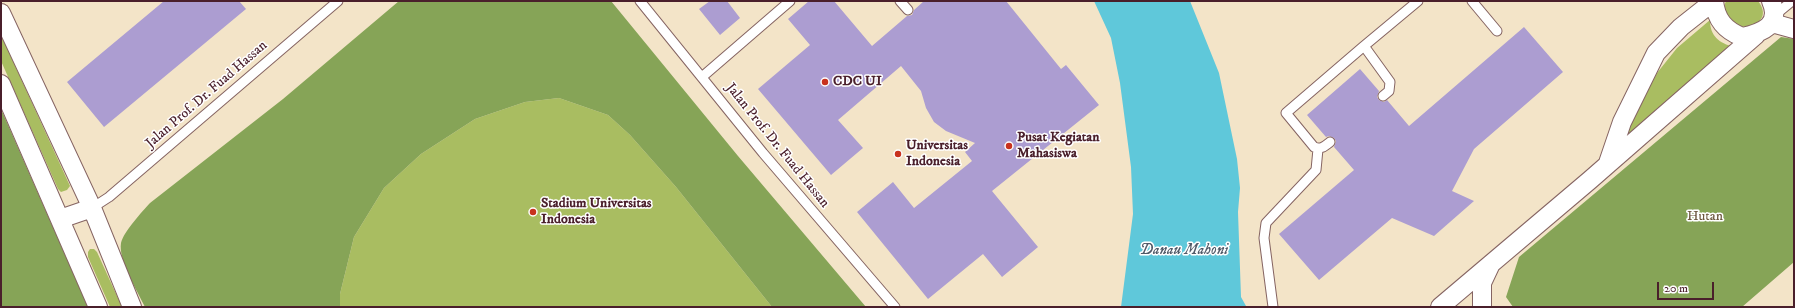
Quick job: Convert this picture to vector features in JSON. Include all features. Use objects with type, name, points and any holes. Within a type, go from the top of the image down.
[{"type":"street","points":[[1607,164],[1622,122],[1656,53],[1681,27],[1714,1],[1717,16],[1724,27],[1742,37],[1756,34]]},
{"type":"street","points":[[1,13],[92,208],[132,307]]},
{"type":"street","points":[[1440,307],[1590,180],[1756,34],[1773,13],[1794,29]]},
{"type":"street","points":[[1,84],[98,307]]},
{"type":"street","points":[[60,219],[92,208]]},
{"type":"street","points":[[1482,307],[1482,283],[1491,264]]},
{"type":"lane","name":"Jalan Prof. Dr. Fuad Hassan","points":[[92,208],[109,198],[338,1]]},
{"type":"lane","name":"Jalan Prof. Dr. Fuad Hassan","points":[[640,1],[763,153],[895,307]]},
{"type":"lane","points":[[702,76],[790,1]]},
{"type":"lane","points":[[900,1],[908,10]]},
{"type":"lane","points":[[1318,149],[1314,147],[1286,113],[1418,1]]},
{"type":"lane","points":[[1472,1],[1497,31]]},
{"type":"lane","points":[[1773,13],[1792,1]]},
{"type":"lane","points":[[1364,46],[1390,82],[1389,91],[1383,96]]},
{"type":"lane","points":[[1318,149],[1330,142]]},
{"type":"lane","points":[[1273,306],[1264,238],[1266,222],[1316,170],[1318,149]]},
{"type":"green space","points":[[399,1],[611,1],[738,156],[866,307],[772,307],[676,187],[630,135],[608,115],[559,98],[525,102],[475,119],[421,154],[384,188],[354,237],[340,294],[340,307],[145,307],[125,267],[121,250],[123,238],[129,227],[138,216],[150,203],[283,99]]},
{"type":"green space","points":[[1726,1],[1758,1],[1762,8],[1763,14],[1761,19],[1753,25],[1732,25],[1723,9]]},
{"type":"green space","points":[[1710,20],[1710,26],[1716,38],[1734,47],[1619,144],[1657,73],[1677,48]]},
{"type":"green space","points":[[1,35],[70,186],[67,190],[61,192],[58,189],[1,61]]},
{"type":"green space","name":"Hutan","points":[[1781,37],[1794,39],[1794,262],[1742,307],[1513,307],[1506,297],[1519,257]]},
{"type":"green space","name":"Stadium Universitas Indonesia","points":[[559,98],[608,115],[630,135],[676,187],[772,307],[340,307],[340,294],[354,237],[384,188],[421,154],[475,119],[525,102]]},
{"type":"green space","points":[[1,109],[88,307],[1,307]]},
{"type":"green space","points":[[90,249],[94,249],[97,252],[122,307],[110,307],[88,257],[88,252]]},
{"type":"water","name":"Danau Mahoni","points":[[1094,1],[1190,1],[1219,73],[1237,159],[1240,188],[1238,212],[1241,297],[1246,306],[1249,307],[1121,307],[1133,214],[1131,167],[1120,83],[1111,38]]},
{"type":"building","points":[[164,1],[239,1],[246,9],[104,127],[67,82]]},
{"type":"building","points":[[710,1],[727,1],[740,18],[720,35],[699,9]]},
{"type":"building","name":"Pusat Kegiatan Mahasiswa","points":[[809,1],[834,1],[872,46],[907,16],[912,15],[914,10],[924,1],[1006,1],[1061,69],[1066,65],[1099,105],[992,191],[1038,247],[1002,277],[983,254],[928,299],[857,212],[893,182],[914,208],[972,161],[965,152],[975,143],[946,131],[934,122],[926,108],[921,91],[901,66],[838,120],[863,148],[831,175],[758,89],[810,45],[788,19]]},
{"type":"building","points":[[1524,27],[1563,72],[1474,149],[1452,191],[1474,201],[1434,236],[1392,218],[1319,280],[1279,234],[1354,170],[1334,147],[1336,141],[1334,138],[1329,136],[1326,137],[1307,115],[1360,69],[1379,91],[1377,97],[1379,100],[1384,102],[1387,100],[1409,126]]},
{"type":"place","name":"CDC UI","points":[[825,82]]},
{"type":"place","name":"Pusat Kegiatan Mahasiswa","points":[[1009,146]]},
{"type":"place","name":"Universitas Indonesia","points":[[898,154]]},
{"type":"place","name":"Stadium Universitas Indonesia","points":[[533,212]]}]
